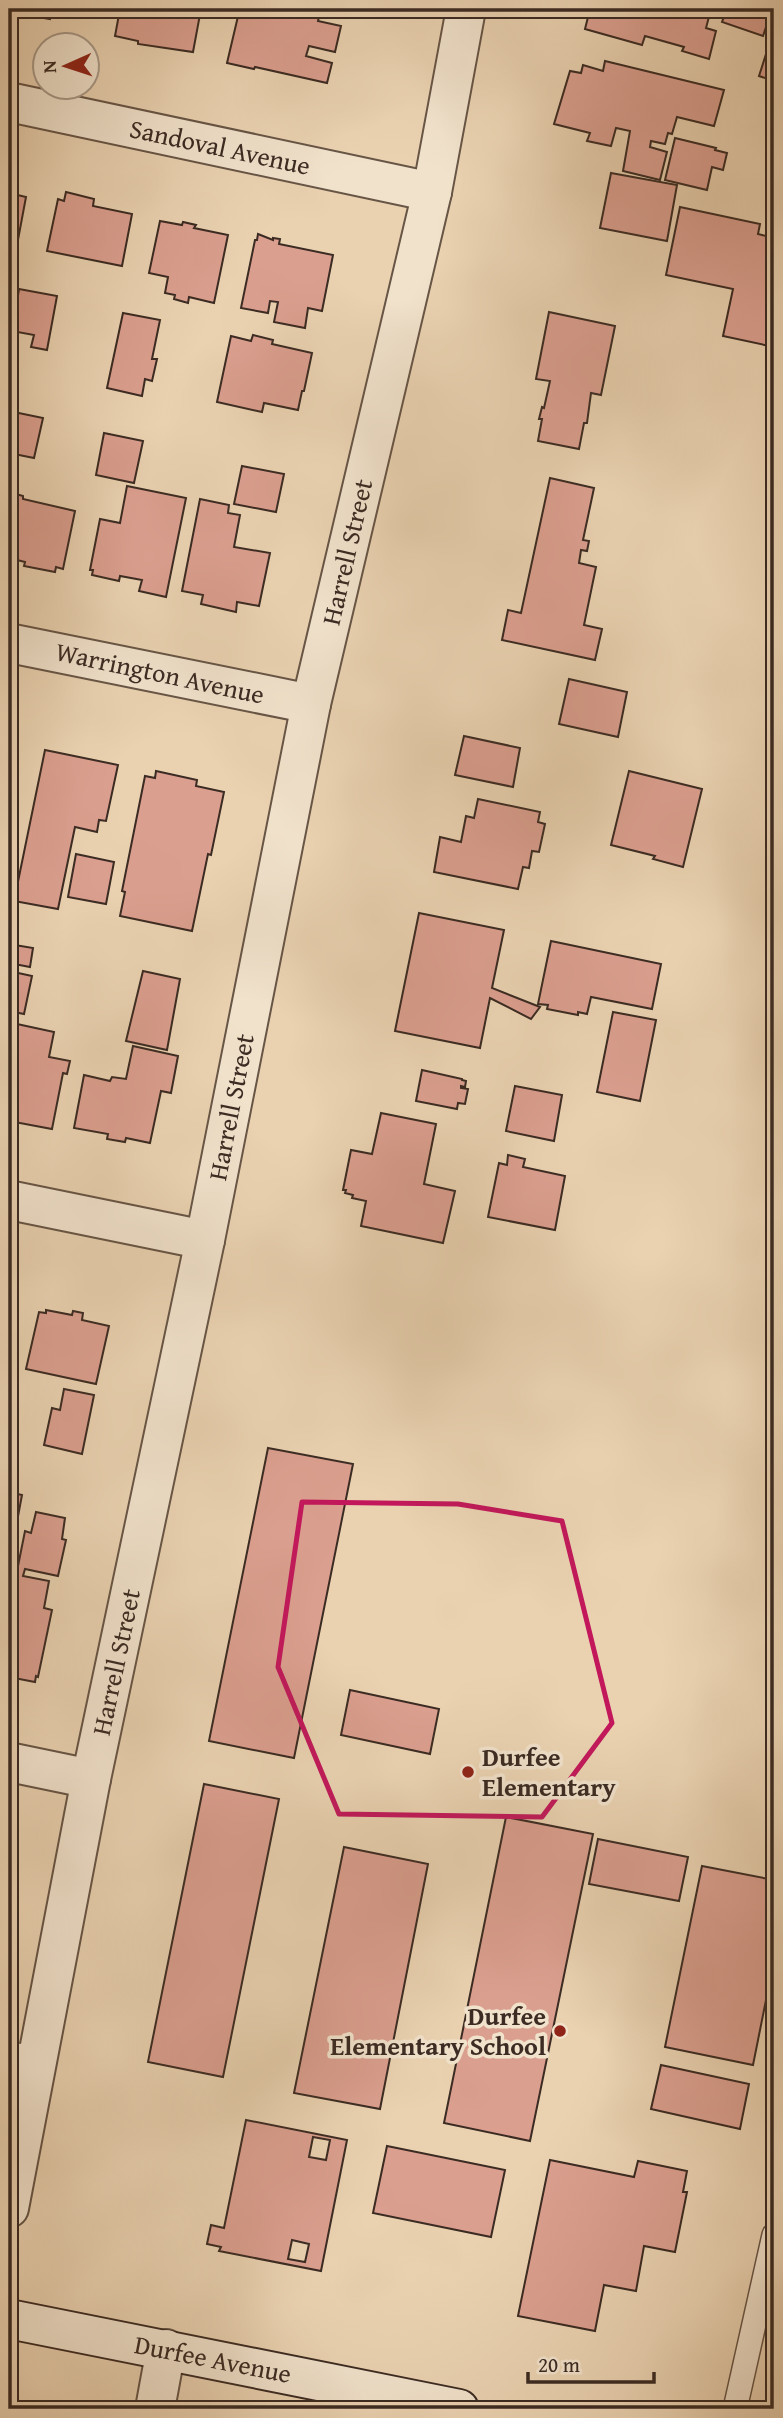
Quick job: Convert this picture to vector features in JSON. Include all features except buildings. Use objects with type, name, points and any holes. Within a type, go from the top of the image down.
[{"type":"street","name":"Harrell Street","points":[[9,2208],[23,2056],[91,1779],[205,1240],[311,704],[432,192],[466,9]]},
{"type":"street","name":"Sandoval Avenue","points":[[9,102],[432,192]]},
{"type":"street","name":"Warrington Avenue","points":[[9,643],[311,704]]},
{"type":"street","points":[[9,1200],[205,1240]]},
{"type":"street","points":[[9,1762],[91,1779]]},
{"type":"street","name":"Durfee Avenue","points":[[9,2319],[459,2409]]},
{"type":"street","points":[[155,2409],[166,2349]]},
{"type":"lane","points":[[735,2409],[774,2235]]},
{"type":"highlighted area","points":[[302,1502],[458,1504],[562,1521],[612,1723],[542,1817],[339,1814],[278,1667]]},
{"type":"place","name":"Durfee Elementary","points":[[468,1772]]},
{"type":"place","name":"Durfee Elementary School","points":[[560,2031]]}]
